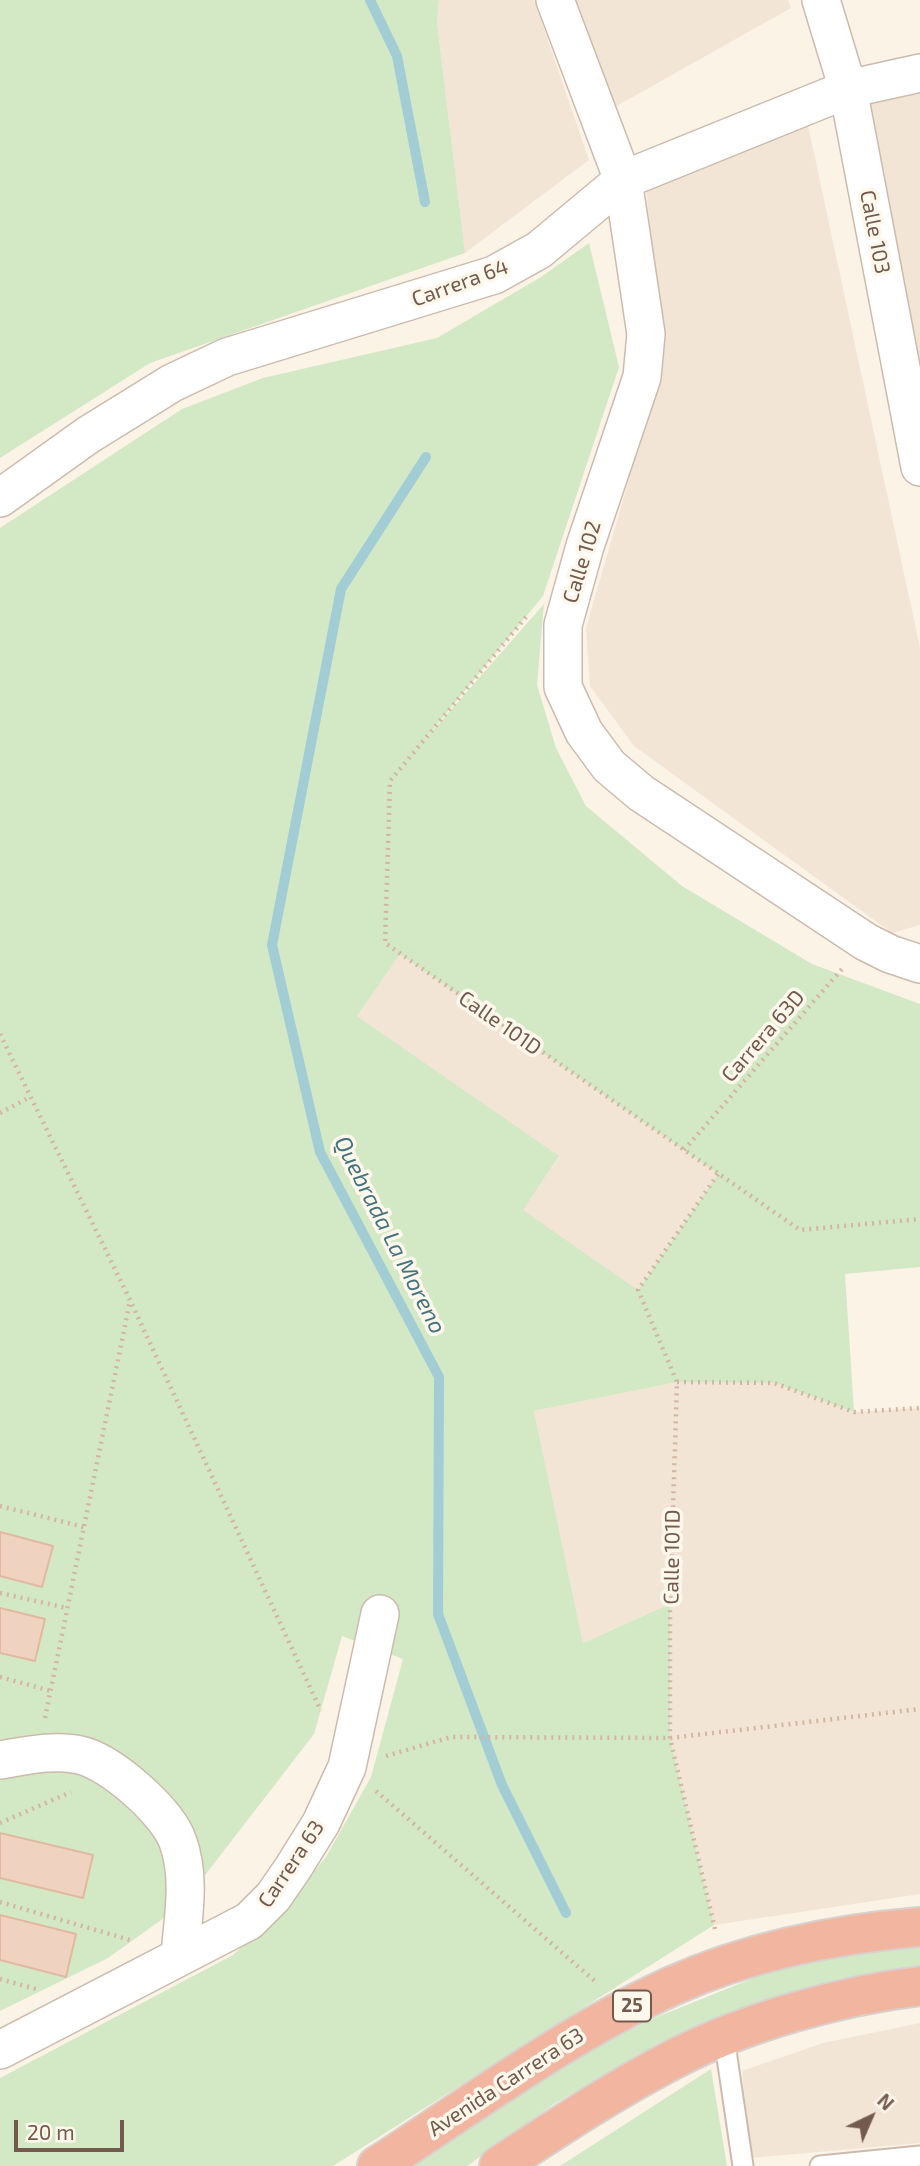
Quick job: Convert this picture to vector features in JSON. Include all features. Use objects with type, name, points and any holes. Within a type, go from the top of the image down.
[{"type":"highway","name":"Avenida Carrera 63","points":[[377,2166],[600,2022],[674,1986],[724,1967],[799,1945],[879,1930],[920,1927]]},
{"type":"highway","points":[[499,2166],[600,2100],[677,2058],[724,2037],[797,2013],[920,1986]]},
{"type":"street","name":"Calle 102","points":[[555,0],[623,180],[646,334],[642,377],[585,546],[563,625],[563,687],[583,732],[609,766],[641,793],[866,942],[917,964]]},
{"type":"street","name":"Calle 103","points":[[821,0],[848,89],[920,467]]},
{"type":"street","name":"Carrera 64","points":[[0,498],[88,435],[172,383],[228,357],[494,275],[539,250],[623,180],[848,89],[920,73]]},
{"type":"street","name":"Carrera 63","points":[[0,2050],[249,1921],[274,1897],[321,1823],[347,1767],[380,1614]]},
{"type":"street","points":[[0,1760],[38,1753],[81,1755],[113,1773],[153,1802],[178,1842],[186,1885],[180,1955]]},
{"type":"lane","points":[[724,2037],[743,2166]]},
{"type":"lane","points":[[820,2166],[920,2156]]},
{"type":"path","name":"Calle 101D","points":[[535,607],[390,780],[385,943],[800,1230],[920,1219]]},
{"type":"path","name":"Carrera 63D","points":[[684,1150],[866,942]]},
{"type":"path","points":[[0,1034],[130,1300],[347,1767],[626,2009]]},
{"type":"path","points":[[0,1050],[9,1052]]},
{"type":"path","points":[[0,1113],[31,1097]]},
{"type":"path","name":"Calle 101D","points":[[718,1174],[638,1290],[677,1382],[670,1604],[670,1738],[724,1967]]},
{"type":"path","points":[[38,1753],[130,1300]]},
{"type":"path","points":[[677,1382],[774,1383],[854,1412],[920,1408]]},
{"type":"path","points":[[0,1506],[84,1527]]},
{"type":"path","points":[[0,1593],[67,1608]]},
{"type":"path","points":[[0,1677],[51,1691]]},
{"type":"path","points":[[347,1767],[451,1737],[670,1738],[920,1709]]},
{"type":"path","points":[[0,1823],[113,1773]]},
{"type":"path","points":[[0,1902],[180,1955]]},
{"type":"shaded area","points":[[439,0],[534,0],[589,160],[465,253],[437,22]]},
{"type":"shaded area","points":[[573,0],[788,0],[791,8],[615,107]]},
{"type":"shaded area","points":[[920,89],[920,371],[865,96]]},
{"type":"shaded area","points":[[806,116],[920,648],[920,925],[892,933],[634,746],[590,686],[586,628],[662,365],[646,186]]},
{"type":"shaded area","points":[[400,953],[718,1174],[638,1290],[522,1210],[559,1157],[357,1016]]},
{"type":"shaded area","points":[[677,1382],[774,1383],[854,1412],[920,1408],[920,1894],[714,1925],[670,1738],[670,1604],[583,1643],[534,1411]]},
{"type":"shaded area","points":[[920,2023],[920,2143],[751,2158],[742,2071],[823,2043]]},
{"type":"green space","points":[[0,0],[439,0],[437,22],[465,253],[150,363],[0,458]]},
{"type":"green space","points":[[589,243],[619,367],[543,596],[421,744],[544,604],[537,685],[556,748],[586,806],[682,886],[812,964],[920,1004],[920,1267],[845,1274],[854,1412],[774,1383],[677,1382],[534,1411],[583,1643],[670,1604],[670,1738],[714,1925],[333,2166],[0,2166],[0,2078],[233,1955],[284,1908],[326,1857],[371,1777],[403,1659],[342,1636],[314,1734],[182,1905],[108,1958],[0,2011],[0,528],[182,409],[263,378],[437,338],[541,277]],"holes":[[[400,954],[718,1174],[638,1290],[523,1210],[559,1156],[357,1016]]]},
{"type":"green space","points":[[920,1945],[920,1968],[839,1979],[765,2002],[661,2042],[554,2104],[467,2166],[411,2166],[536,2077],[657,2017],[766,1973],[838,1954]]},
{"type":"green space","points":[[711,2069],[727,2166],[560,2166]]},
{"type":"building","points":[[0,1532],[53,1546],[42,1587],[0,1576]]},
{"type":"building","points":[[0,1608],[45,1619],[35,1661],[0,1653]]},
{"type":"building","points":[[0,1833],[93,1855],[83,1898],[0,1878]]},
{"type":"building","points":[[0,1915],[76,1934],[66,1977],[0,1960]]},
{"type":"waterway","name":"Quebrada La Moreno","points":[[370,0],[397,56],[425,202]]},
{"type":"waterway","name":"Quebrada La Moreno","points":[[426,457],[341,589],[272,945],[320,1152],[439,1377],[438,1614],[502,1785],[566,1913]]}]
